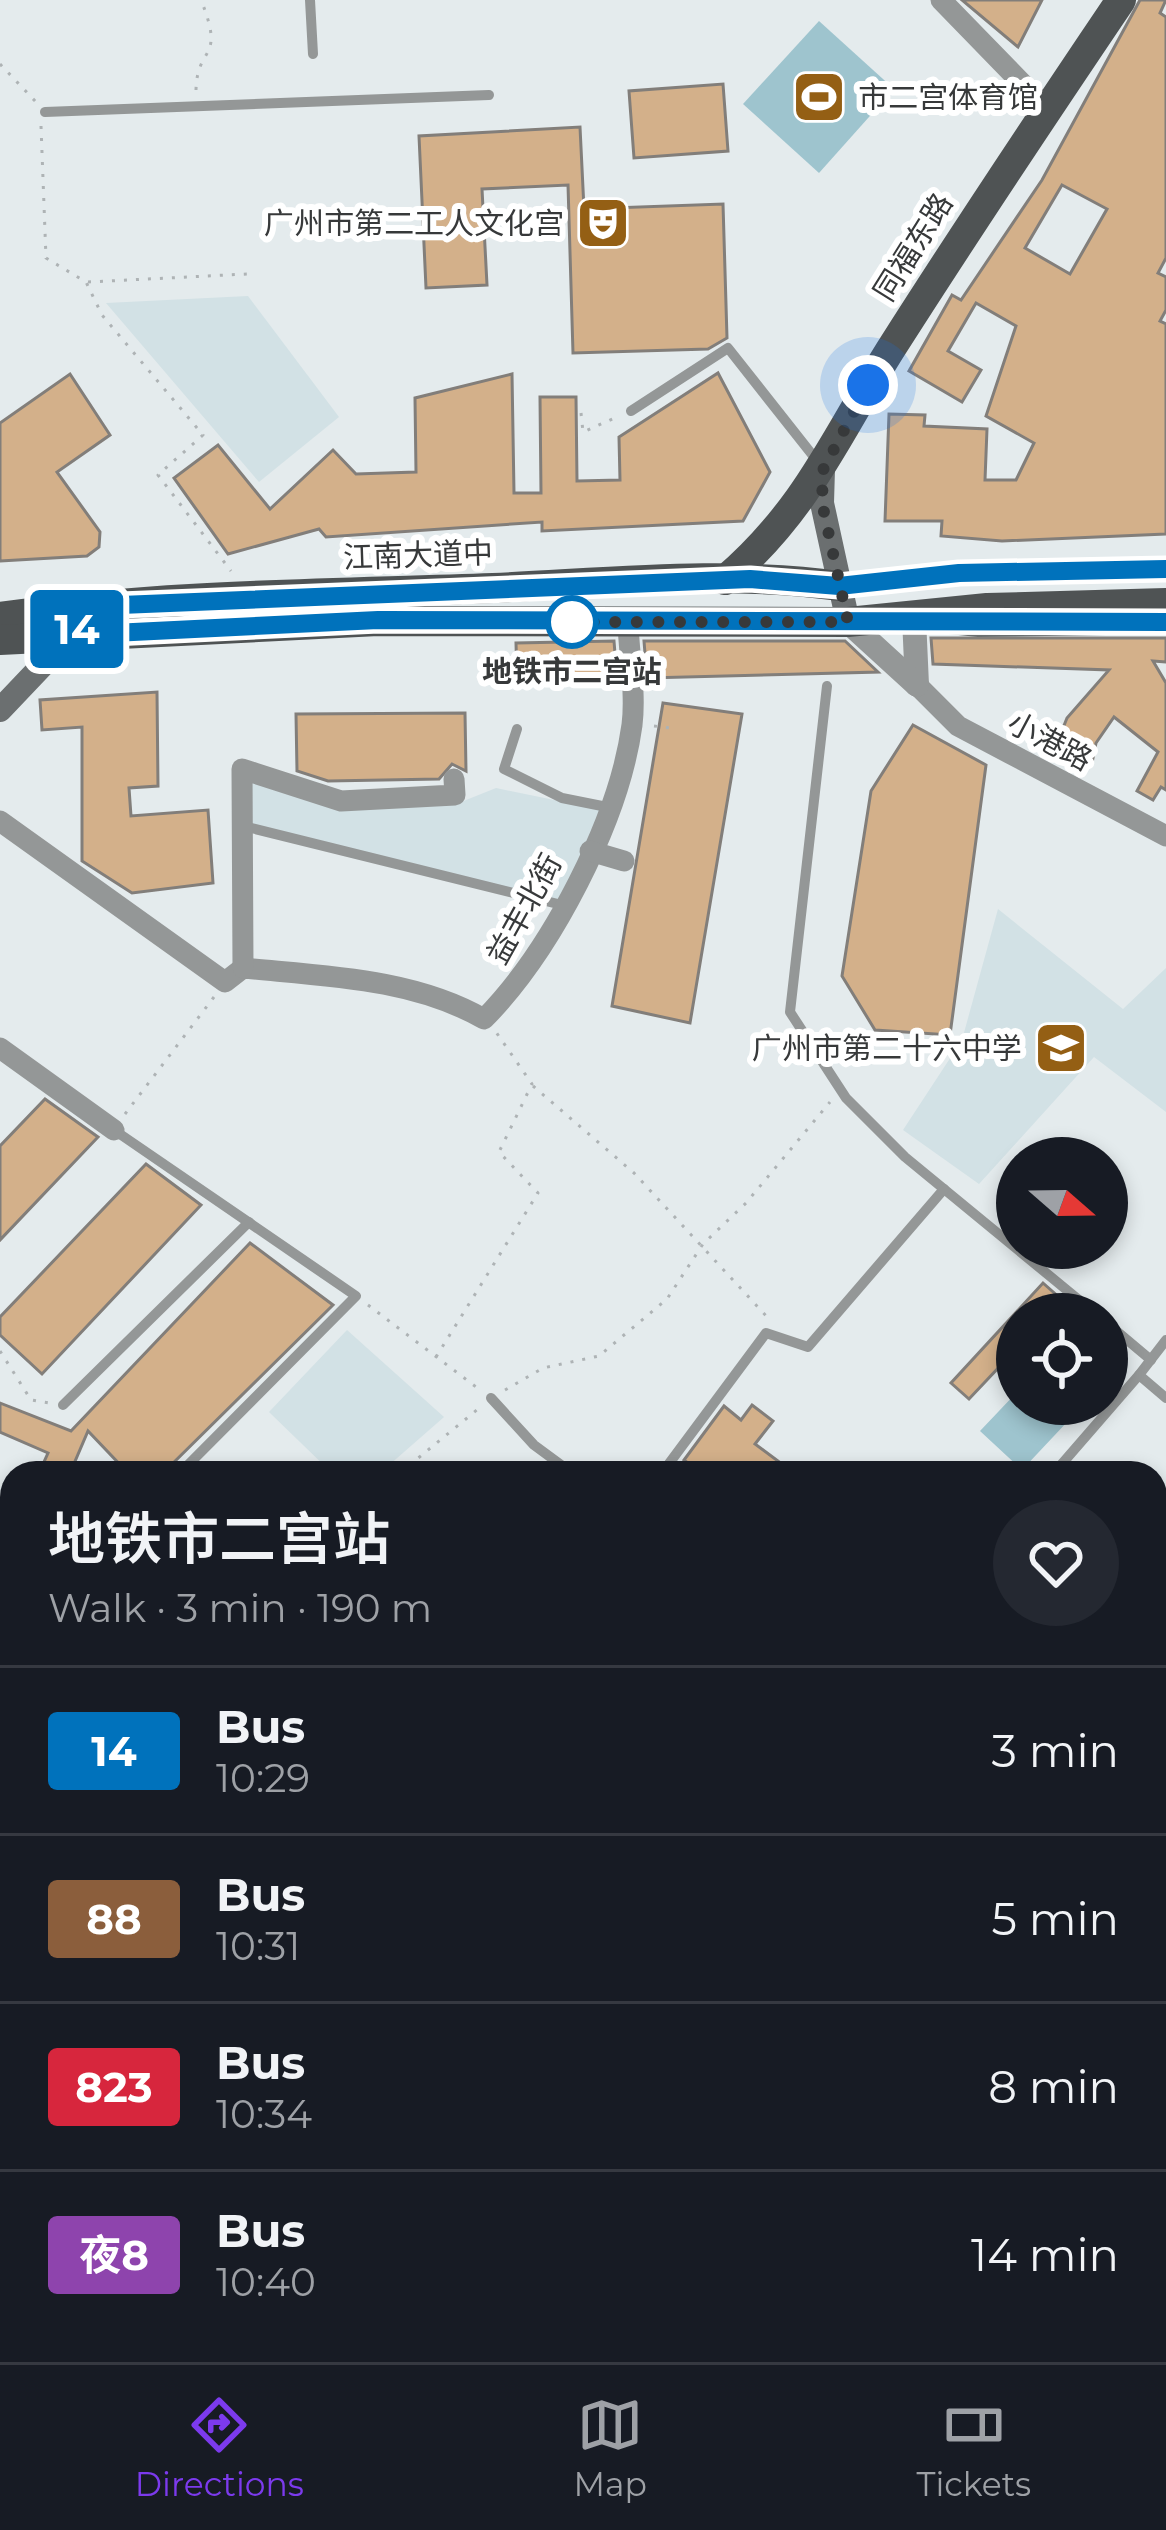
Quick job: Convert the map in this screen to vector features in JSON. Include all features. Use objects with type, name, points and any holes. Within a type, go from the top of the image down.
[{"type":"main road","name":"同福东路","points":[[725,580],[799,506],[868,385],[1121,0]]},
{"type":"main road","points":[[823,470],[822,503],[848,622]]},
{"type":"main road","points":[[839,586],[959,573],[1166,569]]},
{"type":"main road","name":"江南大道中","points":[[0,617],[96,606],[251,598],[725,580],[839,586]]},
{"type":"main road","points":[[839,586],[1166,586]]},
{"type":"main road","points":[[0,640],[378,620],[848,622],[987,608],[1166,603]]},
{"type":"main road","points":[[0,710],[96,606]]},
{"type":"main road","points":[[914,618],[979,626],[1166,622]]},
{"type":"street","points":[[941,0],[1047,109]]},
{"type":"street","points":[[914,618],[917,685]]},
{"type":"street","points":[[848,622],[917,685]]},
{"type":"street","name":"益丰北街","points":[[484,1019],[524,979],[566,906],[608,807],[632,724],[628,623]]},
{"type":"street","points":[[0,652],[72,635]]},
{"type":"street","name":"小港路","points":[[917,685],[958,726],[1166,836]]},
{"type":"street","points":[[234,975],[242,769],[340,801],[455,795],[454,779]]},
{"type":"street","points":[[0,821],[234,975],[446,997],[484,1019]]},
{"type":"street","points":[[590,851],[624,861]]},
{"type":"street","points":[[0,1048],[114,1130]]},
{"type":"lane","points":[[310,0],[313,54]]},
{"type":"lane","points":[[45,112],[489,95]]},
{"type":"lane","points":[[631,411],[728,348],[823,470]]},
{"type":"lane","points":[[827,686],[790,1012],[840,1090],[944,1189],[1070,1293]]},
{"type":"lane","points":[[517,729],[504,769],[562,798],[608,807]]},
{"type":"lane","points":[[242,825],[566,906]]},
{"type":"lane","points":[[114,1130],[356,1296],[192,1461]]},
{"type":"lane","points":[[671,1461],[766,1333],[808,1347],[944,1189]]},
{"type":"lane","points":[[63,1405],[249,1222]]},
{"type":"lane","points":[[1064,1461],[1166,1340]]},
{"type":"lane","points":[[1128,1341],[1151,1360]]},
{"type":"lane","points":[[1139,1375],[1166,1398]]},
{"type":"lane","points":[[491,1398],[534,1445],[556,1461]]},
{"type":"path","points":[[196,104],[195,81],[212,50],[214,31],[201,0]]},
{"type":"path","points":[[0,64],[45,112],[38,137],[46,259],[86,282],[247,274]]},
{"type":"path","points":[[86,282],[102,315],[203,435],[158,475],[251,598]]},
{"type":"path","points":[[581,413],[583,432],[631,411]]},
{"type":"path","points":[[114,1130],[234,975]]},
{"type":"path","points":[[484,1019],[532,1084],[634,1173],[774,1325]]},
{"type":"path","points":[[436,1357],[538,1193],[499,1152],[532,1084]]},
{"type":"path","points":[[415,1461],[491,1398],[543,1368],[599,1356],[667,1299],[703,1244],[746,1203],[840,1090]]},
{"type":"path","points":[[356,1296],[491,1398]]},
{"type":"path","points":[[0,1351],[31,1400],[63,1405]]},
{"type":"shaded area","name":"市二宫体育馆","points":[[819,21],[894,89],[819,173],[743,104]]},
{"type":"shaded area","points":[[248,296],[339,417],[259,482],[106,303]]},
{"type":"shaded area","points":[[244,772],[340,803],[456,804],[496,788],[603,810],[564,903],[245,824]]},
{"type":"shaded area","name":"广州市第二十六中学","points":[[998,909],[1123,1009],[1166,968],[1166,1112],[1094,1057],[1022,1137],[996,1137],[996,1165],[979,1184],[903,1130],[962,1040]]},
{"type":"shaded area","points":[[347,1330],[444,1417],[394,1461],[320,1461],[269,1412]]},
{"type":"shaded area","points":[[996,1414],[996,1425],[1064,1425],[1030,1461],[1012,1461],[980,1431]]},
{"type":"building","points":[[962,0],[1042,0],[1018,47]]},
{"type":"building","points":[[1140,0],[1166,0],[1160,13],[1166,17],[1166,258],[1158,273],[1166,277],[1166,310],[1160,321],[1166,324],[1166,534],[1002,541],[941,536],[942,521],[885,521],[889,414],[925,415],[924,426],[987,429],[985,480],[1016,480],[1034,443],[986,416],[1016,326],[976,303],[948,351],[981,370],[962,402],[909,371],[952,295],[961,300],[1042,180]],"holes":[[[1062,185],[1107,209],[1070,274],[1025,248]]]},
{"type":"building","points":[[723,84],[728,151],[634,158],[629,91]]},
{"type":"building","points":[[580,127],[584,209],[723,204],[727,338],[708,349],[573,353],[568,185],[482,189],[487,285],[426,288],[419,136]]},
{"type":"building","points":[[718,373],[770,472],[743,521],[542,531],[542,522],[326,537],[319,529],[228,554],[174,478],[218,445],[270,509],[333,450],[356,474],[416,472],[415,398],[512,374],[514,493],[541,493],[540,397],[576,397],[577,481],[620,480],[619,437]]},
{"type":"building","points":[[70,374],[110,435],[57,472],[100,532],[99,547],[87,556],[0,561],[0,423]]},
{"type":"building","points":[[931,638],[1166,638],[1166,662],[1153,661],[1166,683],[1166,790],[1161,787],[1153,800],[1137,791],[1158,752],[1114,717],[1096,743],[1092,763],[1057,743],[1067,718],[1109,670],[933,664]]},
{"type":"building","points":[[614,641],[617,679],[517,682],[516,643]]},
{"type":"building","points":[[644,641],[845,641],[878,672],[647,678]]},
{"type":"building","points":[[157,692],[158,786],[129,788],[131,816],[208,810],[213,883],[132,893],[82,861],[82,727],[42,730],[40,700]]},
{"type":"building","points":[[663,703],[742,714],[690,1023],[612,1006]]},
{"type":"building","points":[[465,713],[466,771],[452,764],[439,779],[328,781],[297,771],[296,714]]},
{"type":"building","points":[[913,725],[986,765],[950,1035],[875,1030],[842,976],[871,791]]},
{"type":"building","points":[[45,1099],[98,1137],[0,1240],[0,1146]]},
{"type":"building","points":[[146,1164],[201,1205],[42,1374],[0,1335],[0,1317]]},
{"type":"building","points":[[250,1243],[333,1305],[175,1461],[117,1461],[88,1431],[75,1461],[44,1461],[48,1453],[0,1432],[0,1403],[71,1431]]},
{"type":"building","points":[[1043,1283],[1054,1293],[1034,1293]]},
{"type":"building","points":[[996,1334],[996,1370],[969,1399],[951,1383]]},
{"type":"building","points":[[752,1405],[773,1421],[755,1444],[778,1461],[684,1460],[724,1406],[741,1420]]},
{"type":"bus line","name":"14","points":[[1166,569],[959,573],[839,586],[750,579],[96,606],[72,635],[378,620],[587,623],[914,618],[979,626],[1166,622]]},
{"type":"place","name":"市二宫体育馆","points":[[819,97]]},
{"type":"place","name":"广州市第二工人文化宫","points":[[603,223]]},
{"type":"place","name":"地铁市二宫站","points":[[572,622]]},
{"type":"place","name":"广州市第二十六中学","points":[[1061,1048]]},
{"type":"route","points":[[572,622],[848,622],[822,503],[823,470],[868,385]]}]
